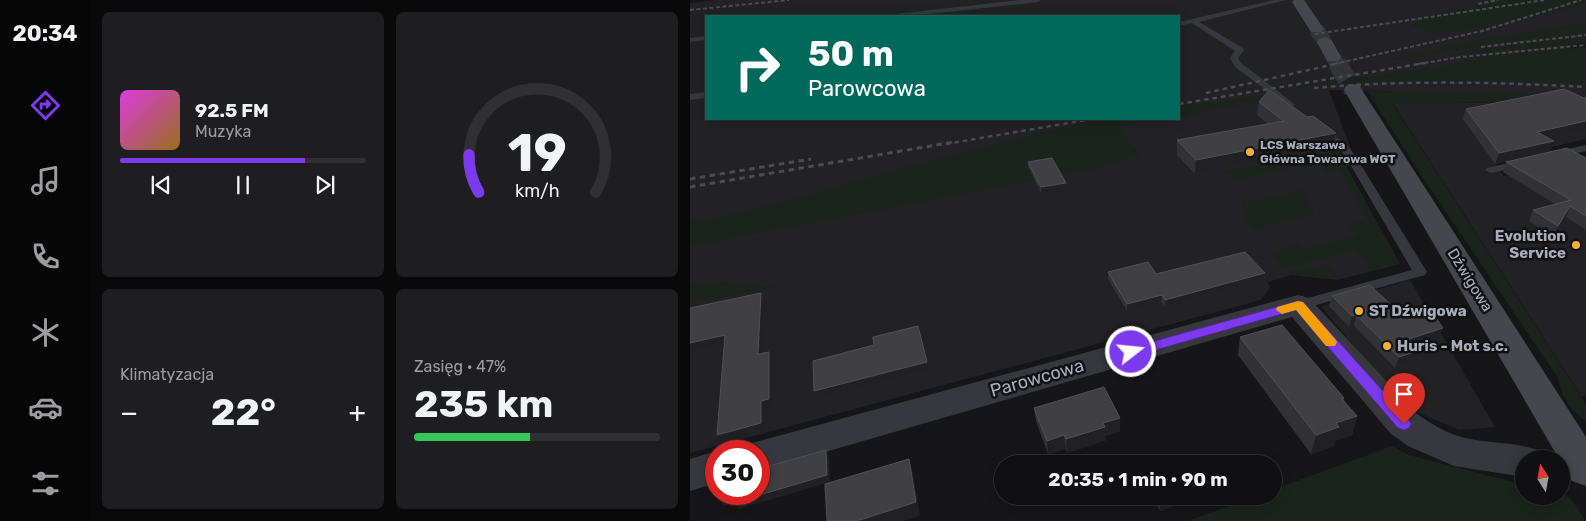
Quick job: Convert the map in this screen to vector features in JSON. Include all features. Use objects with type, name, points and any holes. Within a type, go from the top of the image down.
[{"type":"main road","points":[[1299,2],[1333,57]]},
{"type":"main road","name":"Dźwigowa","points":[[1353,90],[1578,462]]},
{"type":"street","name":"Parowcowa","points":[[770,453],[1298,305]]},
{"type":"street","points":[[1298,305],[1404,424],[1421,436],[1454,451],[1515,460]]},
{"type":"street","points":[[690,475],[705,471]]},
{"type":"lane","points":[[904,15],[1038,0]]},
{"type":"lane","points":[[1180,24],[1283,0]]},
{"type":"lane","points":[[1193,21],[1240,50],[1234,58],[1238,65],[1298,110]]},
{"type":"lane","points":[[690,40],[705,38]]},
{"type":"lane","points":[[690,97],[705,95]]},
{"type":"lane","points":[[1298,305],[1420,272],[1352,159],[1344,148],[1311,120]]},
{"type":"lane","points":[[1548,157],[1586,148]]},
{"type":"lane","points":[[1491,170],[1529,161]]},
{"type":"shaded area","points":[[716,0],[1586,0],[1586,41],[1520,66],[1586,78],[1586,139],[1493,161],[1504,176],[1586,156],[1586,395],[1582,397],[1392,102],[1510,103],[1384,91],[1329,90],[1350,147],[1339,148],[1345,164],[1400,264],[1337,280],[1291,275],[1268,282],[1270,288],[1261,300],[739,440],[705,440],[705,449],[690,453],[690,3]]},
{"type":"shaded area","points":[[1501,0],[1586,0],[1586,3],[1563,11],[1467,31],[1439,32],[1411,25],[1429,16]]},
{"type":"shaded area","points":[[1586,23],[1586,33],[1514,41],[1374,63],[1459,43]]},
{"type":"shaded area","points":[[1586,37],[1586,43],[1443,56],[1520,44]]},
{"type":"shaded area","points":[[1586,47],[1586,85],[1442,81],[1370,82],[1298,87],[1359,75],[1365,78],[1479,60],[1474,57]]},
{"type":"shaded area","points":[[1367,91],[1579,95],[1548,102],[1392,103],[1586,404],[1586,421],[1567,402],[1558,378],[1423,178]]},
{"type":"shaded area","points":[[1269,95],[1261,101],[1180,116],[1180,106]]},
{"type":"shaded area","points":[[1101,120],[1155,120],[1116,127],[1140,155],[1099,168],[690,246],[690,223],[794,198],[1001,142]]},
{"type":"shaded area","points":[[1339,148],[1345,164],[1400,264],[1374,270],[1354,251],[1284,268],[1273,257],[1272,252],[1298,245],[1302,249],[1358,235],[1348,226],[1352,222],[1367,221],[1341,172],[1322,170],[1325,168],[1319,164],[1314,153]]},
{"type":"shaded area","points":[[1310,153],[1314,164],[1246,177],[1249,181],[1234,181],[1224,171]]},
{"type":"shaded area","points":[[1305,190],[1315,214],[1262,226],[1266,231],[1255,229],[1248,222],[1242,202],[1247,197],[1252,202]]},
{"type":"shaded area","points":[[1327,264],[1341,279],[1289,273]]},
{"type":"shaded area","points":[[1410,280],[1495,427],[1459,430],[1415,411],[1388,388],[1321,306]]},
{"type":"shaded area","points":[[723,282],[775,287],[690,303],[690,285]]},
{"type":"shaded area","points":[[1392,446],[1409,455],[1515,483],[1515,505],[1570,505],[1570,498],[1586,521],[1188,521],[1232,505],[1282,505],[1282,487]]},
{"type":"building","points":[[1564,89],[1584,98],[1586,97],[1586,121],[1537,132],[1554,141],[1499,153],[1466,109]]},
{"type":"building","points":[[1269,90],[1307,117],[1313,116],[1336,133],[1196,160],[1177,140],[1284,121],[1259,102]]},
{"type":"building","points":[[1567,148],[1586,158],[1586,216],[1570,206],[1558,226],[1533,210],[1571,200],[1506,162]]},
{"type":"building","points":[[1052,158],[1066,183],[1041,187],[1028,162]]},
{"type":"building","points":[[1245,252],[1265,273],[1165,300],[1162,295],[1127,304],[1108,272],[1148,262],[1156,274]]},
{"type":"building","points":[[1370,285],[1401,314],[1428,306],[1443,328],[1409,339],[1421,350],[1399,357],[1356,315],[1352,316],[1332,296]]},
{"type":"building","points":[[761,293],[758,354],[769,352],[769,399],[761,401],[761,423],[717,435],[725,335],[690,343],[690,308]]},
{"type":"building","points":[[1282,325],[1357,416],[1336,423],[1339,427],[1316,435],[1240,337]]},
{"type":"building","points":[[918,326],[927,362],[814,391],[813,361],[874,345],[873,337]]},
{"type":"building","points":[[1104,387],[1120,418],[1103,423],[1105,427],[1066,439],[1064,435],[1047,441],[1034,408]]},
{"type":"building","points":[[826,450],[827,475],[770,492],[770,466]]},
{"type":"building","points":[[909,459],[916,502],[857,521],[827,521],[825,484]]},
{"type":"tunnel","points":[[1316,29],[1325,42]]},
{"type":"tunnel","points":[[1333,57],[1337,64]]},
{"type":"tunnel","points":[[1337,63],[1353,90]]},
{"type":"railway","points":[[690,10],[789,0]]},
{"type":"railway","points":[[1478,4],[1498,0]]},
{"type":"railway","points":[[1315,34],[1545,0]]},
{"type":"railway","points":[[1334,64],[1482,31],[1581,0]]},
{"type":"railway","points":[[1481,47],[1586,35]]},
{"type":"railway","points":[[1418,64],[1461,57],[1586,45]]},
{"type":"railway","points":[[1206,93],[1340,63]]},
{"type":"railway","points":[[1180,104],[1425,63]]},
{"type":"railway","points":[[1314,88],[1348,85],[1450,83],[1586,87]]},
{"type":"railway","points":[[946,144],[1086,120]]},
{"type":"railway","points":[[690,187],[954,142]]},
{"type":"railway","points":[[690,179],[811,159]]},
{"type":"slow traffic","points":[[1282,310],[1298,305],[1331,342]]},
{"type":"place","name":"LCS Warszawa Główna Towarowa WGT","points":[[1250,152]]},
{"type":"place","name":"Evolution Service","points":[[1576,245]]},
{"type":"place","name":"ST Dźwigowa","points":[[1359,311]]},
{"type":"place","name":"Huris - Mot s.c.","points":[[1387,346]]},
{"type":"route","points":[[1131,352],[1298,305],[1404,424]]}]
